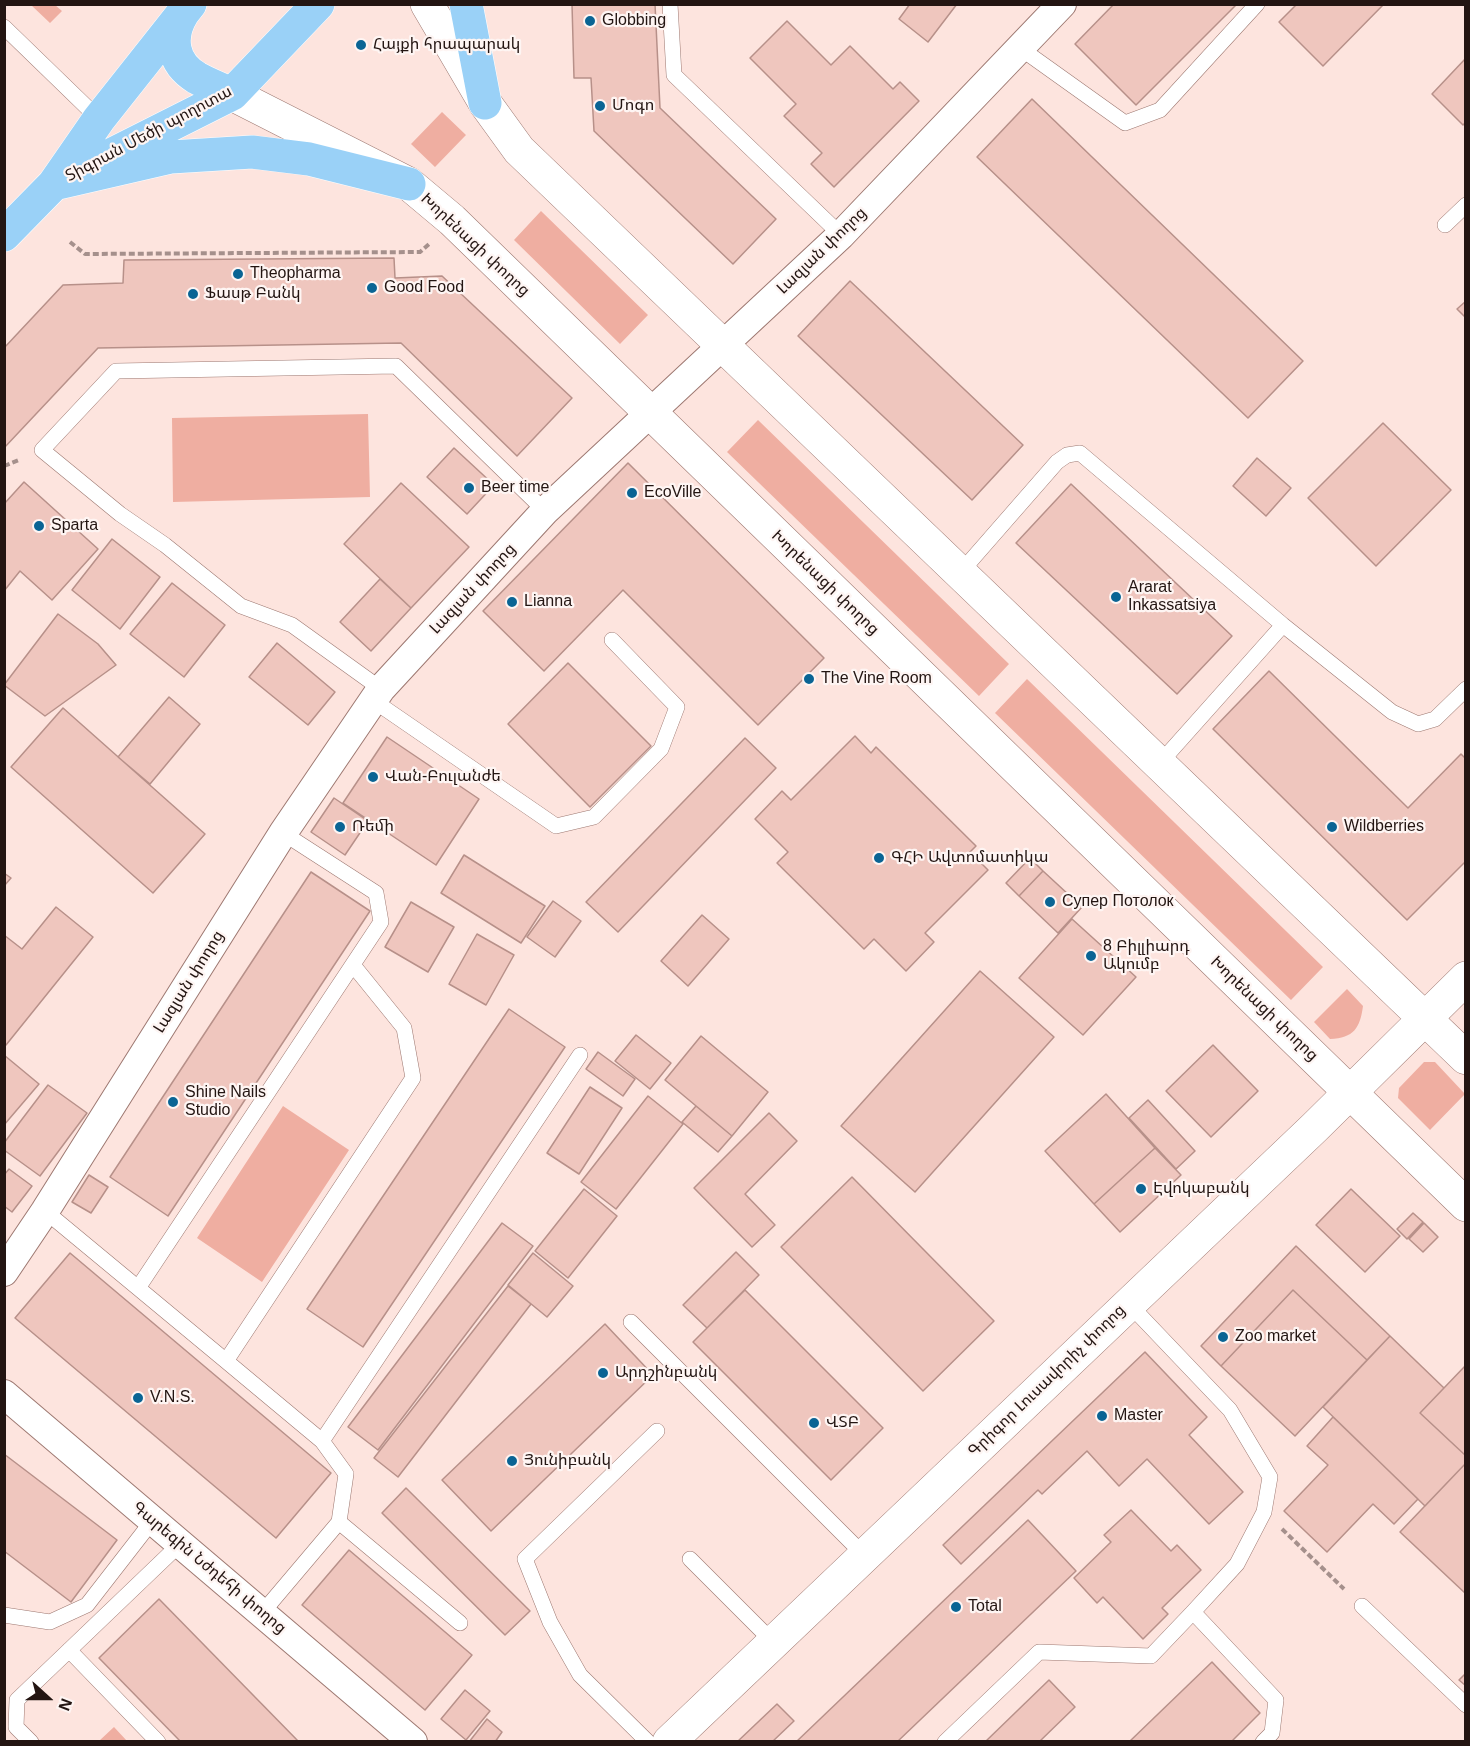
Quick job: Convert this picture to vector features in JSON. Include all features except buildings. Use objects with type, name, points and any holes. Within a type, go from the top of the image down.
[{"type":"main road","name":"Տիգրան Մեծի պողոտա","points":[[54,184],[232,94],[318,4]]},
{"type":"main road","points":[[466,4],[485,103]]},
{"type":"main road","name":"Տիգրան Մեծի պողոտա","points":[[4,235],[54,184],[99,119],[188,7]]},
{"type":"main road","name":"Խորենացի փողոց","points":[[188,7],[178,21],[174,35],[175,49],[180,61],[187,71],[198,79],[232,94]]},
{"type":"main road","points":[[54,184],[171,157],[252,152],[309,159],[409,184]]},
{"type":"street","points":[[427,4],[485,103],[519,150],[1466,1058]]},
{"type":"street","name":"Լազյան փողոց","points":[[4,1272],[283,833],[378,695],[545,511],[841,235],[1062,4]]},
{"type":"street","name":"Խորենացի փողոց","points":[[232,94],[409,184],[452,220],[1466,1205]]},
{"type":"street","name":"Գրիգոր Լուսավորիչ փողոց","points":[[669,1742],[1129,1304],[1466,978]]},
{"type":"street","name":"Գարեգին Նժդեհի փողոց","points":[[4,1394],[413,1742]]},
{"type":"lane","points":[[670,4],[674,75],[841,235]]},
{"type":"lane","points":[[1020,48],[1125,123],[1160,110],[1257,4]]},
{"type":"lane","points":[[4,27],[99,119]]},
{"type":"lane","points":[[1445,225],[1466,204]]},
{"type":"lane","points":[[545,511],[396,366],[116,372],[42,450],[120,514],[165,545],[240,606],[292,625],[378,695],[556,826],[594,817],[661,749],[677,707],[612,640]]},
{"type":"lane","points":[[960,573],[1057,462],[1067,454],[1080,453],[1283,625],[1392,712],[1418,724],[1435,719],[1466,689]]},
{"type":"lane","points":[[1159,764],[1283,625]]},
{"type":"lane","points":[[138,1288],[381,922],[376,893],[283,833]]},
{"type":"lane","points":[[226,1361],[413,1078],[405,1028],[353,965]]},
{"type":"lane","points":[[322,1441],[580,1055]]},
{"type":"lane","points":[[45,1210],[322,1441],[346,1474],[339,1522],[262,1613]]},
{"type":"lane","points":[[945,1742],[1039,1652],[1150,1656],[1237,1564],[1264,1512],[1270,1477],[1230,1410],[1129,1304]]},
{"type":"lane","points":[[631,1322],[864,1556]]},
{"type":"lane","points":[[648,1742],[580,1675],[550,1622],[525,1558],[657,1431]]},
{"type":"lane","points":[[4,1615],[50,1622],[87,1605],[153,1520]]},
{"type":"lane","points":[[339,1522],[460,1623]]},
{"type":"lane","points":[[31,1742],[16,1727],[17,1700],[180,1544]]},
{"type":"lane","points":[[690,1559],[773,1642]]},
{"type":"lane","points":[[1362,1606],[1466,1706]]},
{"type":"lane","points":[[1193,1612],[1276,1700],[1272,1733],[1263,1742]]},
{"type":"lane","points":[[69,1650],[158,1742]]},
{"type":"path","points":[[70,242],[85,254],[420,252],[431,242]]},
{"type":"path","points":[[1264,1512],[1342,1587]]},
{"type":"shaded area","points":[[31,5],[55,5],[62,11],[50,23]]},
{"type":"shaded area","points":[[442,112],[466,135],[435,167],[411,144]]},
{"type":"shaded area","points":[[541,211],[648,315],[620,344],[514,240]]},
{"type":"shaded area","points":[[368,414],[370,497],[173,502],[172,418]]},
{"type":"shaded area","points":[[758,420],[1009,664],[979,696],[727,452]]},
{"type":"shaded area","points":[[1027,679],[1323,967],[1291,1000],[995,713]]},
{"type":"shaded area","points":[[1347,989],[1363,1006],[1358,1026],[1345,1037],[1330,1039],[1314,1022]]},
{"type":"shaded area","points":[[1424,1062],[1435,1062],[1465,1094],[1430,1130],[1398,1098],[1399,1088]]},
{"type":"shaded area","points":[[283,1106],[349,1150],[262,1282],[197,1238]]},
{"type":"shaded area","points":[[114,1727],[127,1741],[99,1741]]},
{"type":"place","name":"Globbing","points":[[590,21]]},
{"type":"place","name":"Հայքի հրապարակ","points":[[361,45]]},
{"type":"place","name":"Մոգո","points":[[600,106]]},
{"type":"place","name":"Theopharma","points":[[238,274]]},
{"type":"place","name":"Good Food","points":[[372,288]]},
{"type":"place","name":"Ֆասթ Բանկ","points":[[193,294]]},
{"type":"place","name":"Beer time","points":[[469,488]]},
{"type":"place","name":"EcoVille","points":[[632,493]]},
{"type":"place","name":"Sparta","points":[[39,526]]},
{"type":"place","name":"Ararat Inkassatsiya","points":[[1116,597]]},
{"type":"place","name":"Lianna","points":[[512,602]]},
{"type":"place","name":"The Vine Room","points":[[809,679]]},
{"type":"place","name":"Վան-Բուլանժե","points":[[373,777]]},
{"type":"place","name":"Ռեմի","points":[[340,827]]},
{"type":"place","name":"Wildberries","points":[[1332,827]]},
{"type":"place","name":"ԳՀԻ Ավտոմատիկա","points":[[879,858]]},
{"type":"place","name":"Супер Потолок","points":[[1050,902]]},
{"type":"place","name":"8 Բիլլիարդ Ակումբ","points":[[1091,956]]},
{"type":"place","name":"Shine Nails Studio","points":[[173,1102]]},
{"type":"place","name":"Էվոկաբանկ","points":[[1141,1189]]},
{"type":"place","name":"Zoo market","points":[[1223,1337]]},
{"type":"place","name":"Արդշինբանկ","points":[[603,1373]]},
{"type":"place","name":"V.N.S.","points":[[138,1398]]},
{"type":"place","name":"Master","points":[[1102,1416]]},
{"type":"place","name":"ՎՏԲ","points":[[814,1423]]},
{"type":"place","name":"Յունիբանկ","points":[[512,1461]]},
{"type":"place","name":"Total","points":[[956,1607]]}]
